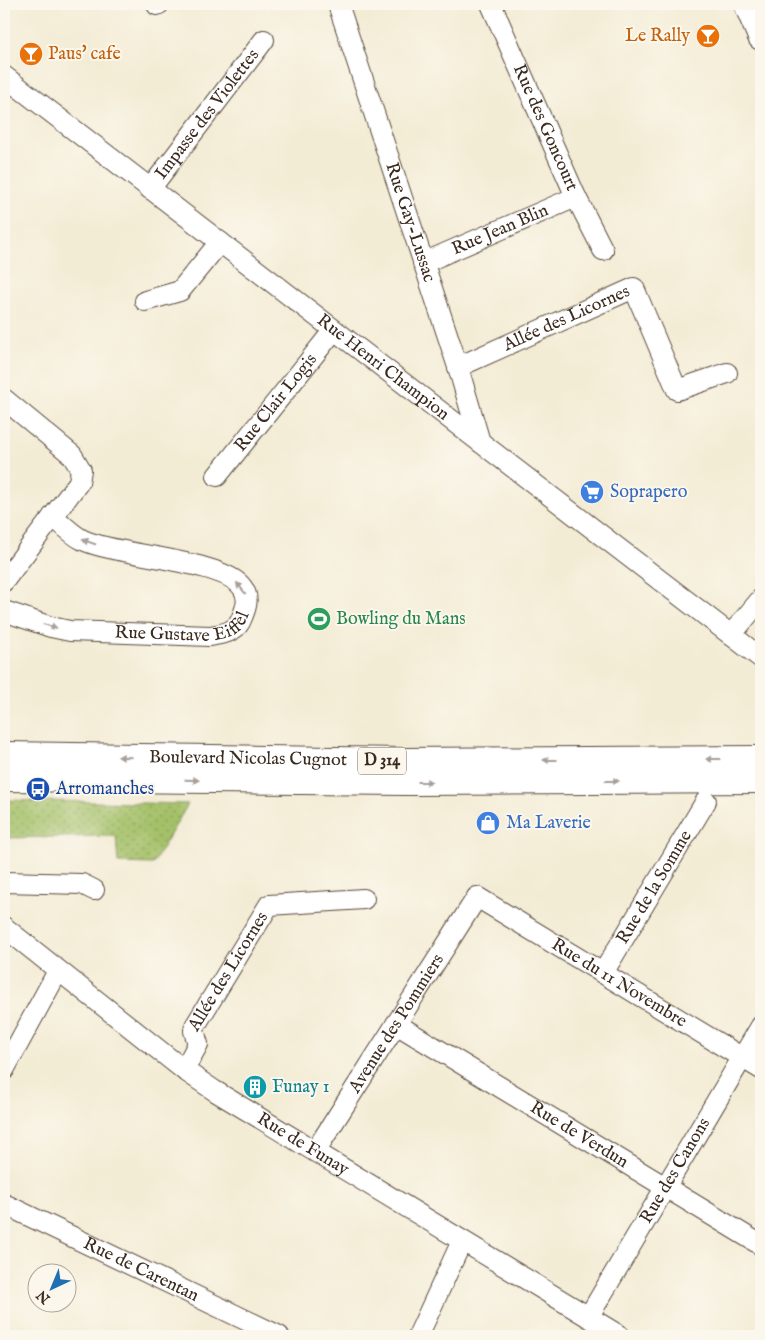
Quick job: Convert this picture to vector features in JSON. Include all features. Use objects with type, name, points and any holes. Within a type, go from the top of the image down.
[{"type":"main road","name":"Boulevard Nicolas Cugnot","points":[[4,755],[404,761],[761,759]]},
{"type":"main road","name":"Boulevard Nicolas Cugnot","points":[[4,778],[406,782],[761,780]]},
{"type":"street","name":"Rue Gay-Lussac","points":[[338,4],[458,367],[480,442]]},
{"type":"street","name":"Rue des Goncourt","points":[[491,4],[576,197],[604,250]]},
{"type":"street","name":"Impasse des Violettes","points":[[150,188],[264,40]]},
{"type":"street","name":"Rue Henri Champion","points":[[4,76],[761,658]]},
{"type":"street","name":"Rue Jean Blin","points":[[423,264],[576,197]]},
{"type":"street","points":[[145,301],[180,291],[220,242]]},
{"type":"street","name":"Allée des Licornes","points":[[458,367],[634,288],[677,390],[727,373]]},
{"type":"street","name":"Rue Clair Logis","points":[[217,476],[334,330]]},
{"type":"street","points":[[4,399],[72,455],[81,470],[78,482],[4,581]]},
{"type":"street","name":"Rue Gustave Eiffel","points":[[4,611],[51,627],[70,631],[210,636],[225,634],[238,626],[245,611],[247,596],[242,586],[232,579],[202,566],[108,548],[82,540],[54,516]]},
{"type":"street","points":[[732,634],[761,599]]},
{"type":"street","name":"Rue de la Somme","points":[[603,973],[706,801]]},
{"type":"street","points":[[4,882],[82,884],[94,890]]},
{"type":"street","name":"Rue du 11 Novembre","points":[[477,897],[761,1069]]},
{"type":"street","name":"Avenue des Pommiers","points":[[316,1150],[477,897]]},
{"type":"street","name":"Allée des Licornes","points":[[184,1070],[198,1044],[194,1031],[195,1026],[269,905],[364,899]]},
{"type":"street","name":"Rue de Funay","points":[[4,927],[184,1070],[235,1103],[316,1150],[620,1336]]},
{"type":"street","points":[[4,1070],[58,971]]},
{"type":"street","name":"Rue de Verdun","points":[[396,1024],[761,1244]]},
{"type":"street","name":"Rue des Canons","points":[[589,1316],[761,1026]]},
{"type":"street","name":"Rue de Carentan","points":[[4,1204],[279,1336]]},
{"type":"street","points":[[418,1336],[462,1241]]},
{"type":"green space","points":[[4,800],[188,804],[153,864],[118,863],[116,836],[4,838]]},
{"type":"place","name":"Le Rally","points":[[708,36]]},
{"type":"place","name":"Paus' cafe","points":[[31,54]]},
{"type":"place","name":"Soprapero","points":[[592,492]]},
{"type":"place","name":"Bowling du Mans","points":[[319,619]]},
{"type":"place","name":"Arromanches","points":[[38,789]]},
{"type":"place","name":"Ma Laverie","points":[[488,823]]},
{"type":"place","name":"Funay 1","points":[[255,1087]]}]
